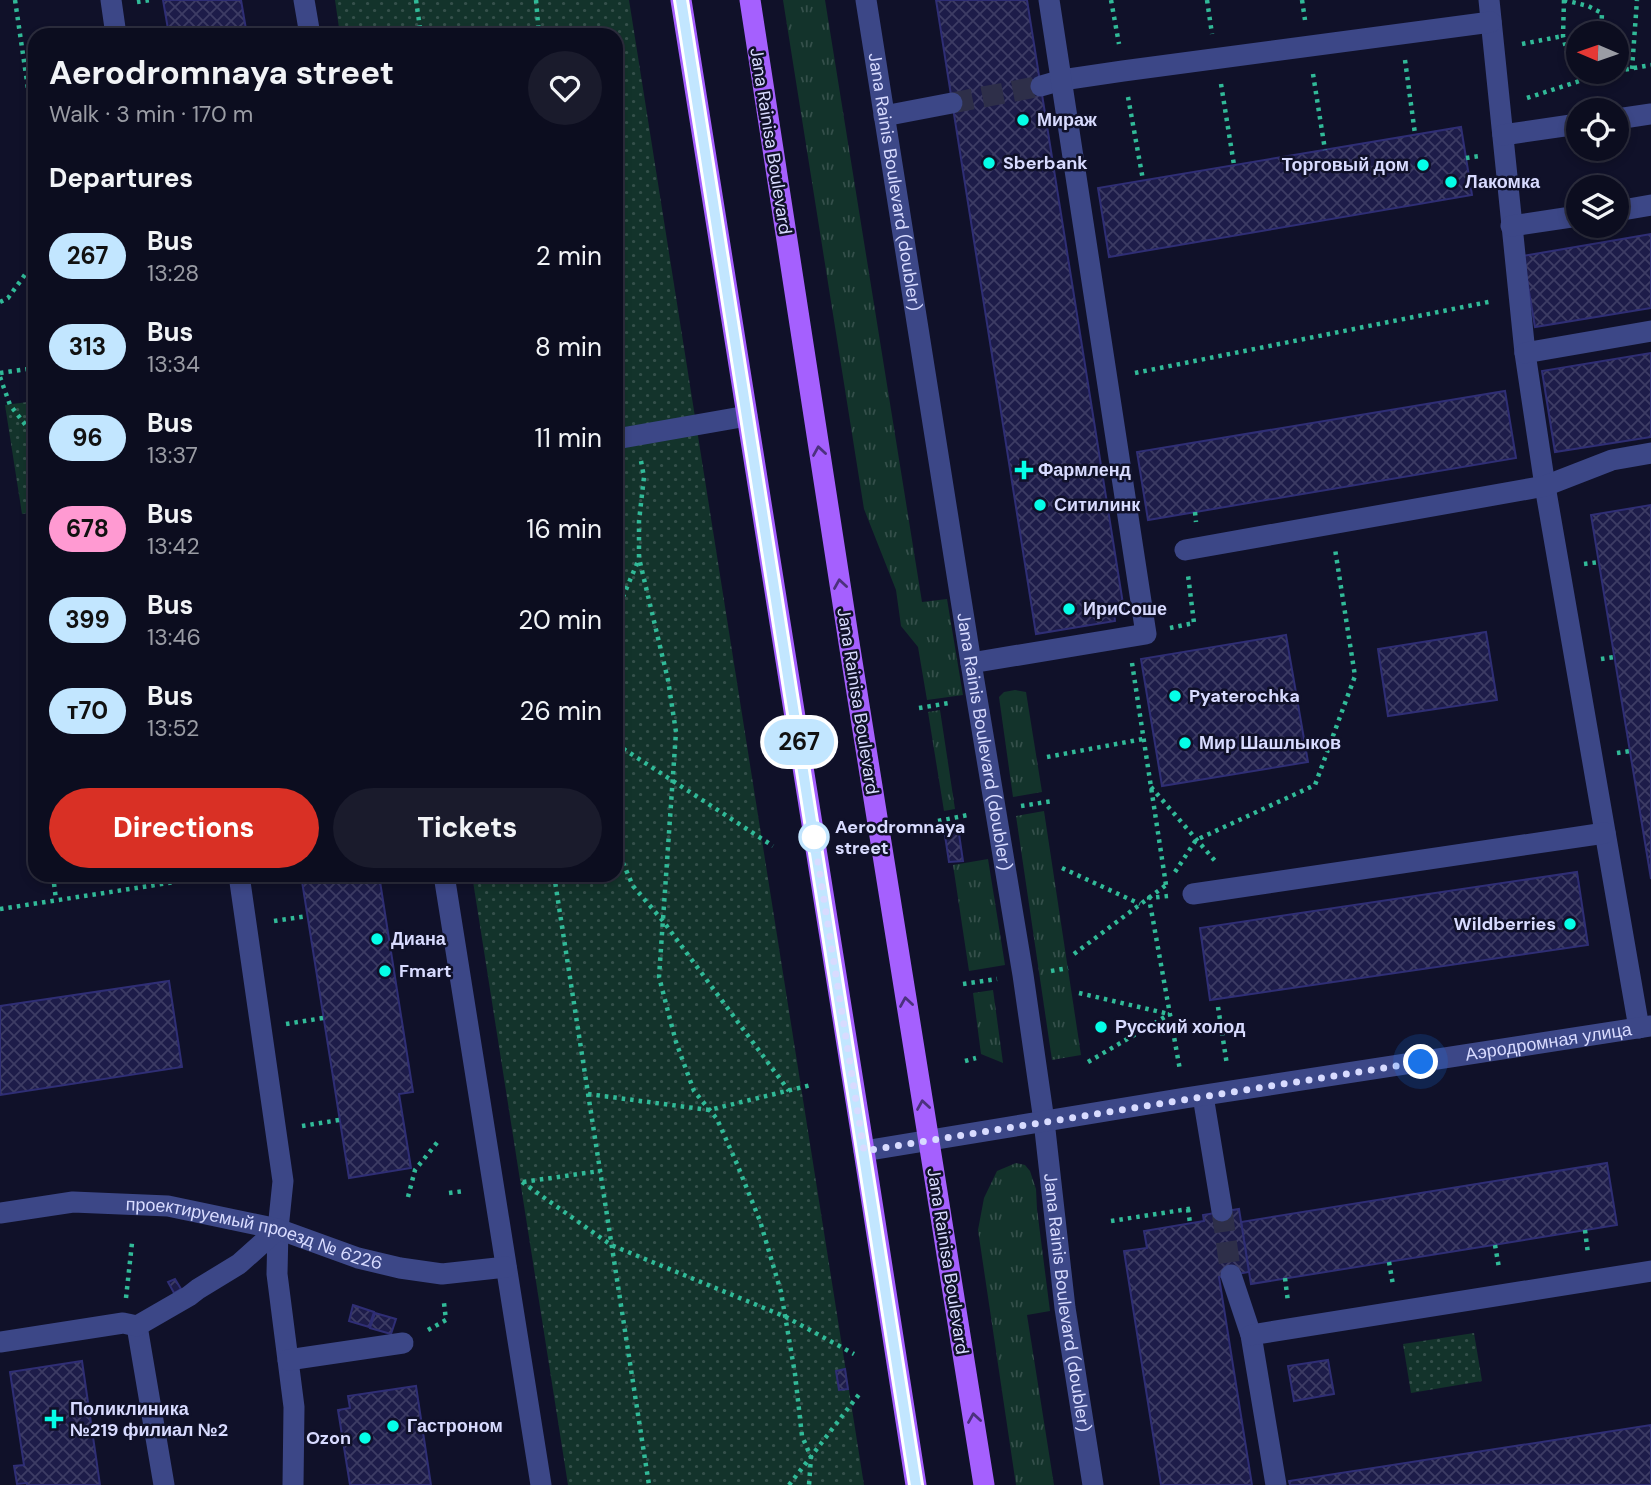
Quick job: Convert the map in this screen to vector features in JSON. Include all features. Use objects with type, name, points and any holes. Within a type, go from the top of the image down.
[{"type":"main road","points":[[681,0],[916,1485]]},
{"type":"main road","name":"Jana Rainisa Boulevard","points":[[750,0],[852,663],[984,1485]]},
{"type":"street","points":[[111,0],[115,28]]},
{"type":"street","points":[[304,0],[309,28]]},
{"type":"street","name":"Jana Rainis Boulevard (doubler)","points":[[866,0],[1023,975],[1044,1121],[1065,1308],[1093,1485]]},
{"type":"street","points":[[971,663],[1146,634],[1049,0]]},
{"type":"street","points":[[1489,0],[1525,353],[1545,486],[1605,833],[1645,1027]]},
{"type":"street","points":[[1041,86],[1062,80],[1124,71],[1491,22]]},
{"type":"street","points":[[884,116],[952,103]]},
{"type":"street","points":[[1629,117],[1651,114]]},
{"type":"street","points":[[1503,135],[1566,126]]},
{"type":"street","points":[[1629,209],[1651,205]]},
{"type":"street","points":[[1511,226],[1566,218]]},
{"type":"street","points":[[1525,353],[1651,331]]},
{"type":"street","points":[[623,438],[747,416]]},
{"type":"street","points":[[1185,550],[1545,486],[1612,460],[1651,453]]},
{"type":"street","points":[[1193,894],[1605,833]]},
{"type":"street","points":[[240,882],[283,1181],[277,1274],[294,1407],[293,1485]]},
{"type":"street","points":[[445,882],[541,1485]]},
{"type":"street","name":"Аэродромная улица","points":[[864,1151],[1645,1027]]},
{"type":"street","points":[[1194,1097],[1221,1208]]},
{"type":"street","name":"проектируемый проезд № 6226","points":[[0,1213],[73,1202],[168,1206],[278,1229],[358,1258],[400,1268],[443,1274],[506,1267]]},
{"type":"street","points":[[0,1342],[130,1324],[189,1296],[239,1264],[278,1229]]},
{"type":"street","points":[[1251,1335],[1651,1271]]},
{"type":"street","points":[[1231,1275],[1251,1335],[1276,1485]]},
{"type":"street","points":[[130,1324],[164,1485]]},
{"type":"street","points":[[288,1360],[403,1343]]},
{"type":"path","points":[[15,0],[28,88]]},
{"type":"path","points":[[415,0],[420,28]]},
{"type":"path","points":[[536,0],[538,28]]},
{"type":"path","points":[[1111,0],[1143,180]]},
{"type":"path","points":[[1566,48],[1563,36],[1564,0],[1589,3],[1602,13],[1602,21]]},
{"type":"path","points":[[1632,69],[1637,0]]},
{"type":"path","points":[[1402,34],[1415,135]]},
{"type":"path","points":[[1494,49],[1563,36]]},
{"type":"path","points":[[1309,47],[1325,150]]},
{"type":"path","points":[[1217,59],[1234,165]]},
{"type":"path","points":[[1629,70],[1651,65]]},
{"type":"path","points":[[1500,107],[1566,84]]},
{"type":"path","points":[[0,302],[8,298],[28,271]]},
{"type":"path","points":[[1107,379],[1519,296]]},
{"type":"path","points":[[28,369],[0,375],[10,405],[28,428]]},
{"type":"path","points":[[640,459],[644,477],[639,521],[639,558],[670,692],[676,732],[659,978],[676,1042],[694,1091],[717,1119],[760,1221],[781,1292],[802,1436],[811,1457],[808,1485]]},
{"type":"path","points":[[1074,954],[1166,885],[1196,840],[1315,785],[1356,676],[1331,524]]},
{"type":"path","points":[[1166,885],[1132,663],[1146,634],[1194,623],[1185,550]]},
{"type":"path","points":[[623,596],[639,558]]},
{"type":"path","points":[[1048,757],[1143,739]]},
{"type":"path","points":[[623,748],[773,846]]},
{"type":"path","points":[[1150,785],[1223,870],[1242,887]]},
{"type":"path","points":[[623,864],[633,886],[663,921],[789,1091]]},
{"type":"path","points":[[1062,868],[1140,904]]},
{"type":"path","points":[[54,882],[56,900]]},
{"type":"path","points":[[0,909],[173,882]]},
{"type":"path","points":[[555,882],[649,1485]]},
{"type":"path","points":[[1149,898],[1170,1014],[1194,1097]]},
{"type":"path","points":[[1049,971],[1068,968]]},
{"type":"path","points":[[1079,993],[1170,1014]]},
{"type":"path","points":[[1088,1062],[1170,1014]]},
{"type":"path","points":[[261,1028],[323,1018]]},
{"type":"path","points":[[965,1061],[976,1058]]},
{"type":"path","points":[[588,1094],[709,1110],[811,1085]]},
{"type":"path","points":[[276,1130],[339,1120]]},
{"type":"path","points":[[408,1197],[415,1170],[440,1139]]},
{"type":"path","points":[[600,1171],[520,1183],[611,1245],[786,1317],[854,1354]]},
{"type":"path","points":[[449,1193],[464,1191]]},
{"type":"path","points":[[1111,1221],[1188,1209],[1221,1208]]},
{"type":"path","points":[[1188,1209],[1190,1223]]},
{"type":"path","points":[[130,1324],[131,1243]]},
{"type":"path","points":[[444,1303],[446,1320]]},
{"type":"path","points":[[789,1485],[860,1393]]},
{"type":"green space","points":[[335,0],[629,0],[864,1485],[568,1485],[473,882],[623,882],[623,28],[339,28]]},
{"type":"green space","points":[[783,0],[825,0],[922,602],[947,599],[963,695],[927,700],[918,647],[901,626],[896,590],[864,509]]},
{"type":"green space","points":[[28,402],[28,513],[22,514],[5,405]]},
{"type":"green space","points":[[1004,692],[1026,692],[1042,792],[1013,797],[999,697]]},
{"type":"green space","points":[[940,710],[955,809],[944,811],[928,712]]},
{"type":"green space","points":[[1044,811],[1081,1055],[1052,1060],[1016,816]]},
{"type":"green space","points":[[988,859],[1005,965],[969,971],[953,865]]},
{"type":"green space","points":[[993,990],[1003,1063],[981,1054],[973,993]]},
{"type":"green space","points":[[1016,1163],[1025,1165],[1030,1171],[1036,1189],[1050,1311],[1027,1315],[1054,1485],[1016,1485],[978,1230],[984,1198],[997,1171]]},
{"type":"green space","points":[[1474,1333],[1482,1381],[1411,1393],[1403,1344]]},
{"type":"building","points":[[163,0],[241,0],[246,28],[168,28]]},
{"type":"building","points":[[936,0],[1027,0],[1124,610],[1114,611],[1115,621],[1036,634]]},
{"type":"building","points":[[1461,127],[1472,195],[1109,257],[1098,188]]},
{"type":"building","points":[[1651,234],[1651,308],[1535,327],[1523,256]]},
{"type":"building","points":[[1651,353],[1651,437],[1555,452],[1542,371]]},
{"type":"building","points":[[1505,391],[1516,458],[1148,520],[1137,452]]},
{"type":"building","points":[[1651,505],[1651,879],[1591,515]]},
{"type":"building","points":[[1486,632],[1497,700],[1388,716],[1378,649]]},
{"type":"building","points":[[1286,635],[1308,762],[1162,786],[1141,659]]},
{"type":"building","points":[[958,827],[963,861],[949,862],[944,829]]},
{"type":"building","points":[[1577,872],[1588,945],[1210,1000],[1200,928]]},
{"type":"building","points":[[302,882],[380,882],[413,1092],[399,1094],[411,1168],[349,1178]]},
{"type":"building","points":[[169,981],[182,1067],[0,1095],[0,1006]]},
{"type":"building","points":[[1607,1163],[1617,1225],[1251,1284],[1241,1222]]},
{"type":"building","points":[[1239,1209],[1249,1272],[1219,1277],[1252,1485],[1161,1485],[1124,1251],[1147,1248],[1144,1231],[1204,1221],[1203,1215]]},
{"type":"building","points":[[175,1279],[181,1289],[174,1293],[168,1282]]},
{"type":"building","points":[[353,1305],[374,1312],[369,1327],[349,1321]]},
{"type":"building","points":[[375,1313],[396,1319],[391,1334],[370,1328]]},
{"type":"building","points":[[1328,1360],[1334,1394],[1294,1401],[1288,1366]]},
{"type":"building","name":"Поликлиника №219 филиал №2","points":[[82,1361],[100,1485],[17,1484],[14,1466],[24,1465],[10,1372]]},
{"type":"building","points":[[845,1369],[848,1389],[839,1390],[836,1371]]},
{"type":"building","points":[[416,1386],[431,1485],[350,1485],[338,1410],[350,1408],[348,1396]]},
{"type":"building","points":[[1651,1425],[1651,1485],[1290,1485],[1289,1481]]},
{"type":"tunnel","points":[[952,103],[1041,86]]},
{"type":"tunnel","points":[[1222,1211],[1231,1275]]},
{"type":"bus line","name":"267","points":[[681,0],[916,1485]]},
{"type":"place","name":"Мираж","points":[[1023,120]]},
{"type":"place","name":"Sberbank","points":[[989,163]]},
{"type":"place","name":"Торговый дом","points":[[1423,165]]},
{"type":"place","name":"Лакомка","points":[[1451,182]]},
{"type":"place","name":"Фармленд","points":[[1024,470]]},
{"type":"place","name":"Ситилинк","points":[[1040,505]]},
{"type":"place","name":"ИриСоше","points":[[1069,609]]},
{"type":"place","name":"Pyaterochka","points":[[1175,696]]},
{"type":"place","name":"Мир Шашлыков","points":[[1185,743]]},
{"type":"place","name":"Aerodromnaya street","points":[[814,837]]},
{"type":"place","name":"Wildberries","points":[[1570,924]]},
{"type":"place","name":"Диана","points":[[377,939]]},
{"type":"place","name":"Fmart","points":[[385,971]]},
{"type":"place","name":"Русский холод","points":[[1101,1027]]},
{"type":"place","name":"Поликлиника №219 филиал №2","points":[[54,1419]]},
{"type":"place","name":"Гастроном","points":[[393,1426]]},
{"type":"place","name":"Ozon","points":[[365,1438]]},
{"type":"route","points":[[814,837],[864,1151],[1421,1062]]}]
